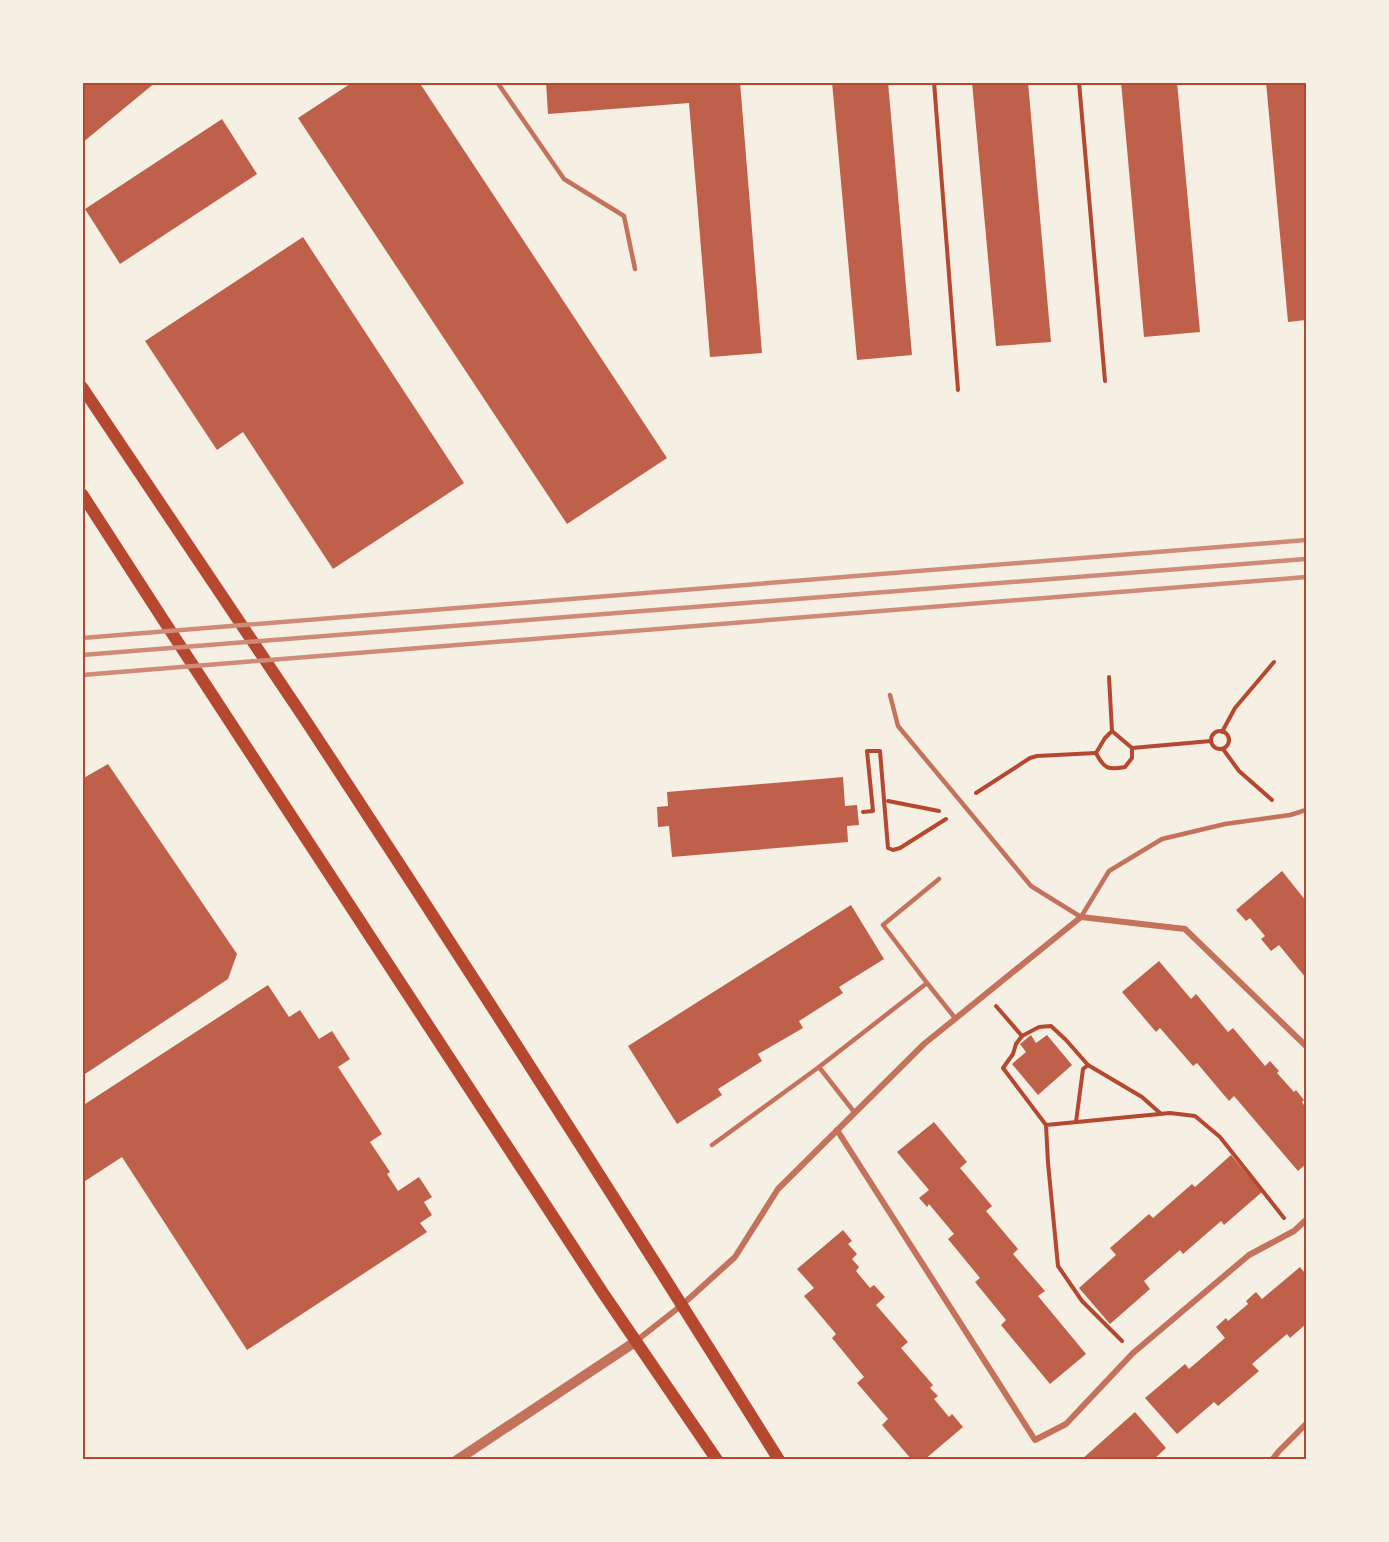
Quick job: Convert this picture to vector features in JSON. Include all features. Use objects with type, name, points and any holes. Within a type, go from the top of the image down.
[{"type":"main road","points":[[82,387],[305,720],[512,1038],[778,1460]]},
{"type":"main road","points":[[82,494],[635,1342],[717,1460]]},
{"type":"street","points":[[457,1460],[635,1342],[682,1305],[735,1257],[778,1189],[924,1044],[1081,917],[1185,929],[1306,1046]]},
{"type":"street","points":[[837,1130],[1035,1440],[1066,1424],[1133,1353],[1249,1255],[1294,1231],[1306,1220]]},
{"type":"street","points":[[1272,1460],[1306,1424]]},
{"type":"lane","points":[[497,82],[564,179],[624,216],[634,269]]},
{"type":"lane","points":[[890,695],[898,726],[1031,886],[1081,917],[1109,871],[1162,839],[1225,824],[1290,815],[1306,810]]},
{"type":"lane","points":[[939,879],[883,925],[956,1018]]},
{"type":"lane","points":[[712,1145],[819,1067],[927,983]]},
{"type":"lane","points":[[819,1067],[855,1113]]},
{"type":"path","points":[[934,82],[958,390]]},
{"type":"path","points":[[1079,82],[1105,381]]},
{"type":"path","points":[[1222,732],[1235,708],[1274,662]]},
{"type":"path","points":[[1109,677],[1112,731],[1132,748],[1211,741]]},
{"type":"path","points":[[1096,753],[1112,731]]},
{"type":"path","points":[[1222,732],[1226,733],[1229,738],[1228,745],[1223,749],[1216,749],[1211,741],[1213,734],[1222,732]]},
{"type":"path","points":[[1096,753],[1102,765],[1110,769],[1119,768],[1125,767],[1132,758],[1132,748]]},
{"type":"path","points":[[1223,749],[1239,771],[1290,815]]},
{"type":"path","points":[[864,812],[873,811],[867,751],[880,751],[888,848],[893,850],[900,848],[946,819]]},
{"type":"path","points":[[962,803],[1030,758],[1096,753]]},
{"type":"path","points":[[888,801],[939,811]]},
{"type":"path","points":[[986,994],[1022,1036]]},
{"type":"path","points":[[1133,1353],[1082,1300],[1059,1266],[1046,1125],[1003,1068],[1022,1036],[1039,1028],[1051,1026],[1088,1065],[1142,1097],[1161,1114]]},
{"type":"path","points":[[1076,1122],[1083,1069],[1088,1065]]},
{"type":"path","points":[[1046,1125],[1170,1113],[1195,1116],[1220,1137],[1294,1231]]},
{"type":"building","points":[[82,82],[156,82],[82,143]]},
{"type":"building","points":[[353,82],[419,82],[667,458],[567,524],[298,118]]},
{"type":"building","points":[[546,82],[740,82],[762,353],[710,357],[689,103],[548,114]]},
{"type":"building","points":[[832,82],[888,82],[912,355],[857,360]]},
{"type":"building","points":[[972,82],[1028,82],[1051,342],[996,346]]},
{"type":"building","points":[[1121,82],[1177,82],[1200,332],[1144,337]]},
{"type":"building","points":[[1266,82],[1306,82],[1306,320],[1288,322]]},
{"type":"building","points":[[222,119],[257,174],[120,264],[85,209]]},
{"type":"building","points":[[303,237],[464,483],[333,569],[243,432],[217,450],[145,341]]},
{"type":"building","points":[[108,764],[237,954],[228,979],[82,1076],[82,779]]},
{"type":"building","points":[[843,777],[845,806],[857,805],[859,825],[847,826],[848,842],[672,857],[669,826],[658,827],[657,807],[668,806],[667,792]]},
{"type":"building","points":[[1282,871],[1306,901],[1306,978],[1279,945],[1271,951],[1261,939],[1265,936],[1250,918],[1246,921],[1236,910]]},
{"type":"building","points":[[851,905],[884,959],[839,987],[843,993],[799,1021],[803,1028],[758,1054],[762,1061],[718,1089],[722,1095],[677,1124],[628,1046]]},
{"type":"building","points":[[1159,961],[1191,999],[1196,994],[1228,1032],[1233,1028],[1265,1066],[1270,1061],[1279,1071],[1277,1073],[1304,1100],[1302,1102],[1306,1108],[1306,1164],[1298,1171],[1234,1096],[1229,1101],[1197,1063],[1193,1066],[1160,1028],[1156,1032],[1122,992]]},
{"type":"building","points":[[268,985],[289,1017],[300,1010],[319,1039],[332,1031],[350,1059],[338,1067],[382,1134],[370,1142],[390,1172],[387,1174],[398,1191],[419,1177],[432,1197],[424,1202],[432,1215],[420,1223],[427,1232],[247,1350],[122,1157],[82,1183],[82,1106]]},
{"type":"building","points":[[1031,1035],[1036,1043],[1047,1035],[1072,1065],[1038,1095],[1012,1064],[1026,1052],[1020,1044]]},
{"type":"building","points":[[934,1122],[967,1162],[960,1168],[992,1206],[986,1211],[1018,1249],[1013,1254],[1045,1291],[1038,1296],[1086,1354],[1050,1384],[1001,1325],[1006,1320],[975,1282],[980,1278],[948,1239],[954,1234],[929,1204],[927,1207],[919,1198],[929,1190],[897,1152]]},
{"type":"building","points":[[1231,1155],[1262,1192],[1224,1225],[1221,1221],[1183,1254],[1180,1250],[1144,1281],[1150,1289],[1110,1324],[1079,1288],[1116,1255],[1110,1248],[1149,1214],[1153,1218],[1192,1184],[1195,1187]]},
{"type":"building","points":[[843,1230],[852,1241],[848,1244],[857,1254],[852,1259],[859,1267],[856,1271],[870,1288],[874,1285],[885,1297],[876,1305],[908,1342],[901,1348],[933,1385],[930,1388],[938,1396],[934,1399],[949,1417],[952,1414],[963,1427],[924,1460],[912,1460],[882,1425],[888,1419],[857,1383],[864,1377],[832,1338],[836,1334],[804,1296],[814,1288],[797,1269]]},
{"type":"building","points":[[1300,1267],[1304,1272],[1306,1270],[1306,1324],[1290,1338],[1287,1334],[1252,1364],[1259,1371],[1218,1406],[1214,1402],[1177,1434],[1145,1398],[1185,1364],[1189,1369],[1225,1338],[1216,1327],[1226,1318],[1228,1321],[1248,1304],[1246,1301],[1256,1292],[1262,1299]]},
{"type":"building","points":[[1135,1412],[1166,1448],[1153,1460],[1081,1460]]},
{"type":"railway","points":[[82,638],[1306,540]]},
{"type":"railway","points":[[82,655],[1306,559]]},
{"type":"railway","points":[[82,675],[1306,577]]}]
